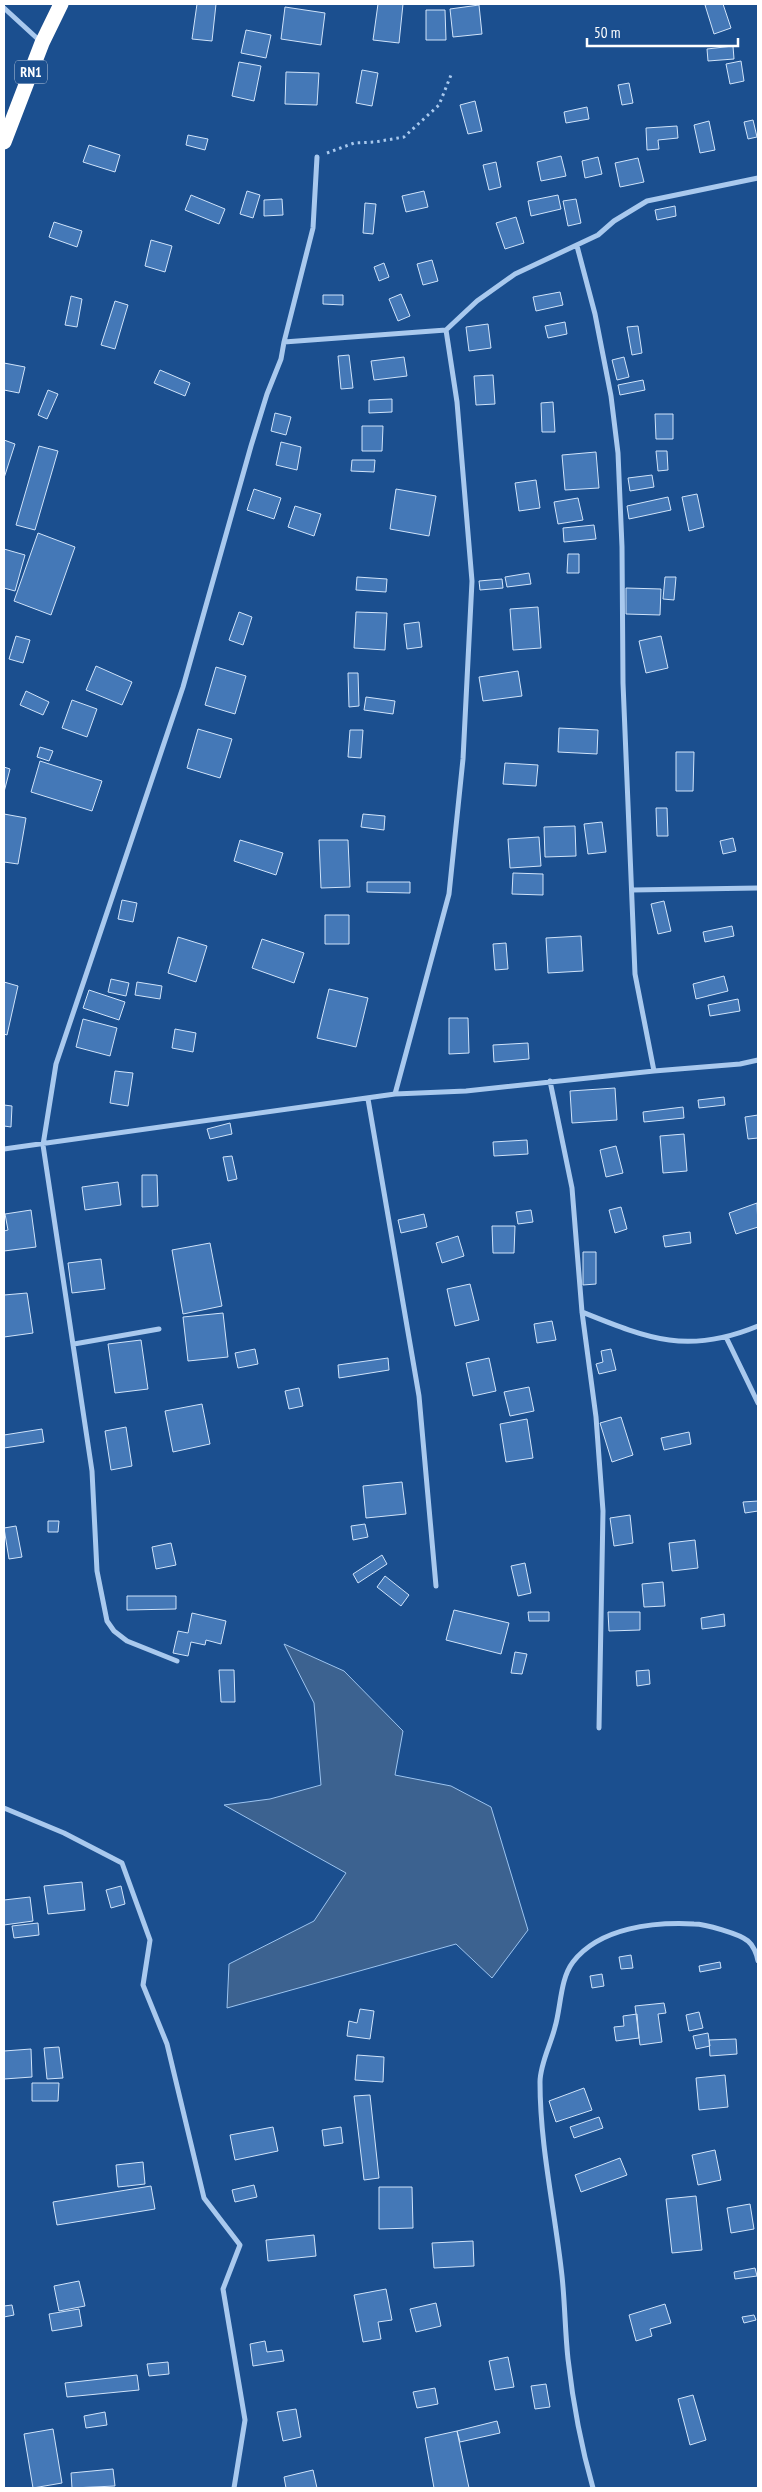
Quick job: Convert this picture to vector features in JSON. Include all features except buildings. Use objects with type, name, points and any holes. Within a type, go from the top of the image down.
[{"type":"highway","name":"RN1","points":[[4,142],[42,43],[61,4]]},
{"type":"street","points":[[4,8],[42,43]]},
{"type":"street","points":[[177,1661],[127,1640],[114,1631],[107,1621],[97,1571],[93,1480],[43,1144],[56,1064],[183,687],[253,437],[281,359],[314,228],[317,157]]},
{"type":"street","points":[[284,342],[446,330],[477,301],[514,274],[578,246],[598,235],[614,221],[647,201],[677,193],[758,178]]},
{"type":"street","points":[[578,246],[595,314],[611,396],[618,453],[635,974],[654,1070]]},
{"type":"street","points":[[395,1094],[449,894],[463,759],[472,581],[457,402],[446,330]]},
{"type":"street","points":[[632,890],[758,888]]},
{"type":"street","points":[[4,1149],[395,1094],[466,1091],[654,1070],[740,1064],[758,1060]]},
{"type":"street","points":[[550,1082],[572,1188],[582,1312],[596,1416],[603,1511],[599,1728]]},
{"type":"street","points":[[368,1098],[419,1396],[436,1586]]},
{"type":"street","points":[[582,1312],[664,1341],[688,1343],[726,1337],[758,1326]]},
{"type":"street","points":[[74,1344],[159,1329]]},
{"type":"street","points":[[726,1337],[758,1403]]},
{"type":"street","points":[[4,1808],[64,1834],[122,1863],[138,1903],[150,1940],[143,1985],[167,2044],[204,2198],[240,2245],[223,2289],[245,2420],[234,2488]]},
{"type":"street","points":[[593,2488],[572,2387],[562,2277],[547,2174],[541,2101],[540,2079],[556,2026],[565,1981],[572,1964],[587,1949],[635,1926],[702,1924],[747,1940],[758,1961]]},
{"type":"path","points":[[317,157],[354,143],[375,142],[404,136],[439,105],[451,75]]},
{"type":"water","points":[[284,1644],[344,1671],[403,1731],[395,1775],[451,1786],[491,1807],[528,1930],[492,1978],[456,1944],[227,2008],[229,1964],[314,1921],[346,1873],[224,1805],[270,1799],[321,1785],[314,1703]]}]
